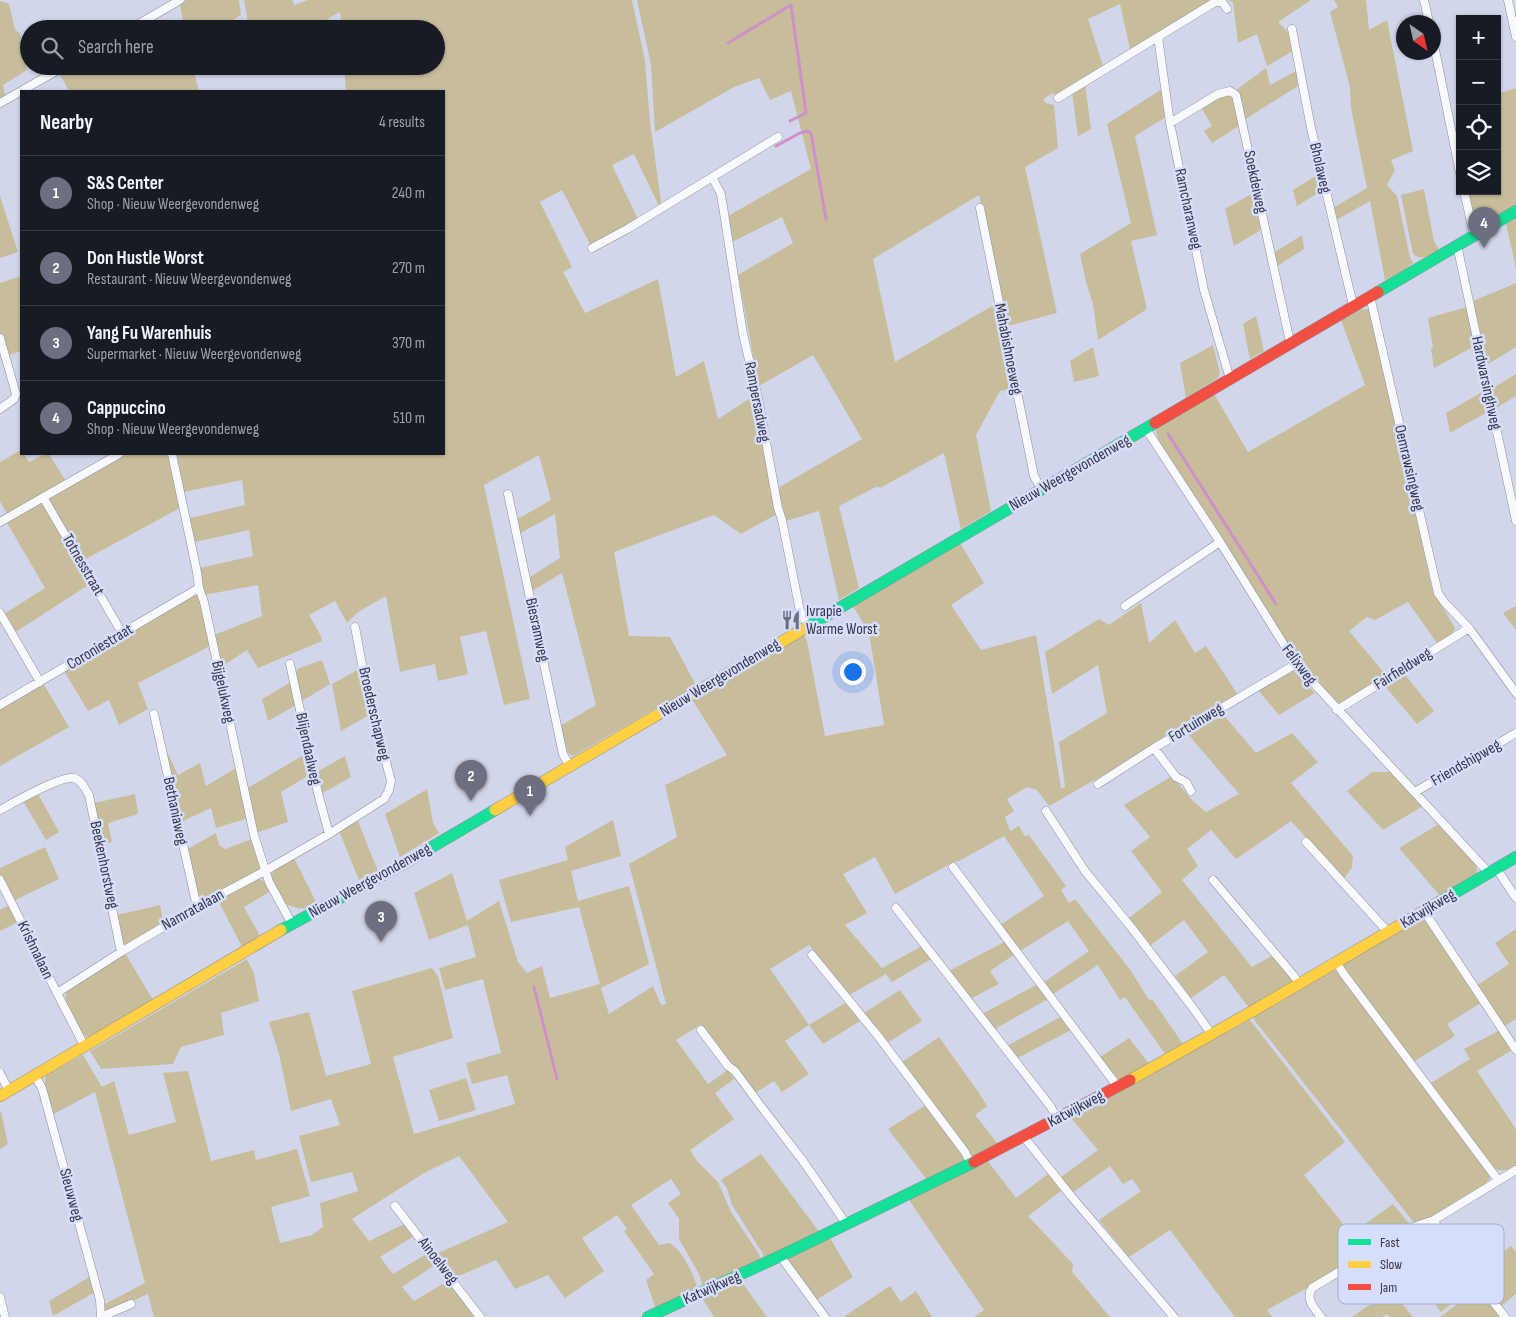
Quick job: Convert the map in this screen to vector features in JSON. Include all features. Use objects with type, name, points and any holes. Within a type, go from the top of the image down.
[{"type":"street","points":[[146,20],[180,0]]},
{"type":"street","points":[[1424,0],[1427,15]]},
{"type":"street","points":[[1508,0],[1516,37]]},
{"type":"street","points":[[1058,98],[1216,2],[1222,2],[1227,9]]},
{"type":"street","name":"Bholaweg","points":[[1292,28],[1311,128],[1353,306]]},
{"type":"street","name":"Ramcharanweg","points":[[1158,37],[1170,123],[1204,290],[1230,379]]},
{"type":"street","points":[[1437,60],[1456,153]]},
{"type":"street","points":[[23,90],[49,75]]},
{"type":"street","name":"Soekdeiweg","points":[[1170,123],[1218,94],[1230,91],[1236,95],[1290,342]]},
{"type":"street","points":[[0,103],[20,92]]},
{"type":"street","points":[[592,248],[778,138]]},
{"type":"street","name":"Rampersadweg","points":[[712,176],[721,194],[743,334],[758,398],[778,508],[800,611],[808,626]]},
{"type":"street","points":[[1465,195],[1474,235]]},
{"type":"street","name":"Mahabishnoeweg","points":[[980,208],[1034,476],[1041,489]]},
{"type":"street","name":"Nieuw Weergevondenweg","points":[[4,1093],[292,924],[403,864],[1516,211]]},
{"type":"street","name":"Hardwarsinghweg","points":[[1457,244],[1516,521]]},
{"type":"street","name":"Oemrawsingweg","points":[[1370,296],[1438,593],[1469,628],[1516,693]]},
{"type":"street","points":[[0,338],[16,394],[14,399],[0,409]]},
{"type":"street","name":"Felixweg","points":[[1146,429],[1220,542],[1296,664],[1337,710],[1516,898]]},
{"type":"street","points":[[0,522],[117,455]]},
{"type":"street","name":"Bijgelukweg","points":[[172,455],[199,588],[204,602],[254,834],[269,882],[292,924]]},
{"type":"street","name":"Biesramweg","points":[[508,494],[563,754],[569,765]]},
{"type":"street","name":"Totnesstraat","points":[[43,497],[122,633]]},
{"type":"street","points":[[1124,606],[1220,542]]},
{"type":"street","name":"Coroniestraat","points":[[0,705],[199,588]]},
{"type":"street","points":[[0,614],[40,682]]},
{"type":"street","name":"Broederschapweg","points":[[355,627],[366,685],[391,781],[384,799]]},
{"type":"street","name":"Fairfieldweg","points":[[1337,710],[1469,628]]},
{"type":"street","name":"Blijendaalweg","points":[[290,664],[318,793],[329,834]]},
{"type":"street","name":"Fortuinweg","points":[[1098,784],[1154,748],[1296,664]]},
{"type":"street","name":"Bethaniaweg","points":[[154,714],[196,908]]},
{"type":"street","name":"Friendshipweg","points":[[1415,792],[1516,733]]},
{"type":"street","points":[[1154,748],[1176,776],[1186,782],[1191,790]]},
{"type":"street","name":"Beekenhorstweg","points":[[0,810],[62,779],[76,778],[80,781],[89,795],[121,952]]},
{"type":"street","name":"Namratalaan","points":[[56,993],[121,952],[329,834],[384,799]]},
{"type":"street","points":[[1046,811],[1086,871],[1148,949],[1212,1035]]},
{"type":"street","points":[[1306,842],[1388,932]]},
{"type":"street","name":"Katwijkweg","points":[[648,1317],[781,1257],[1058,1119],[1300,986],[1516,857]]},
{"type":"street","points":[[953,867],[1118,1087]]},
{"type":"street","name":"Krishnalaan","points":[[0,880],[56,993]]},
{"type":"street","points":[[1213,880],[1294,976],[1300,986]]},
{"type":"street","points":[[896,908],[1058,1119]]},
{"type":"street","points":[[1424,911],[1516,1050]]},
{"type":"street","points":[[812,955],[902,1067],[965,1152],[971,1164]]},
{"type":"street","points":[[1337,963],[1498,1180]]},
{"type":"street","points":[[56,993],[85,1047]]},
{"type":"street","points":[[701,1030],[728,1066],[735,1070],[803,1161],[847,1225]]},
{"type":"street","points":[[0,1073],[4,1093]]},
{"type":"street","name":"Sieuwweg","points":[[35,1076],[42,1088],[100,1300],[101,1317]]},
{"type":"street","points":[[1024,1137],[1071,1196],[1174,1317]]},
{"type":"street","points":[[1422,1224],[1434,1220],[1516,1170]]},
{"type":"street","name":"Ainoelweg","points":[[395,1206],[480,1317]]},
{"type":"street","points":[[1434,1220],[1436,1224]]},
{"type":"street","points":[[781,1257],[825,1317]]},
{"type":"street","points":[[1321,1317],[1308,1295],[1312,1288],[1338,1272]]},
{"type":"street","points":[[0,1297],[5,1317]]},
{"type":"street","points":[[101,1317],[131,1304]]},
{"type":"street","points":[[1495,1304],[1505,1317]]},
{"type":"shaded area","points":[[187,0],[239,0],[241,15],[233,20],[183,20],[180,4]]},
{"type":"shaded area","points":[[244,0],[292,0],[294,5],[308,0],[632,0],[645,61],[650,121],[661,202],[659,206],[634,154],[612,165],[638,219],[591,246],[562,190],[540,202],[572,267],[563,272],[585,313],[658,279],[676,377],[704,361],[718,419],[752,397],[756,404],[777,514],[741,534],[714,515],[614,552],[629,636],[670,637],[696,685],[573,756],[566,752],[560,726],[596,705],[562,573],[532,591],[530,577],[560,558],[555,514],[519,534],[516,520],[551,500],[539,455],[484,485],[530,699],[504,705],[486,631],[460,637],[468,674],[438,681],[435,664],[400,672],[386,596],[358,612],[347,623],[335,601],[309,615],[322,641],[258,668],[247,650],[221,667],[214,635],[262,616],[258,585],[204,595],[200,568],[253,556],[249,530],[195,542],[190,518],[245,505],[242,480],[184,492],[177,455],[445,455],[445,90],[346,90],[345,75],[445,75],[445,20],[341,20],[340,12],[326,20],[247,20]]},
{"type":"shaded area","points":[[637,0],[1212,0],[1130,49],[1120,4],[1088,19],[1103,66],[1055,96],[1053,93],[1043,99],[1046,103],[1054,105],[1058,148],[1025,167],[1057,313],[1007,326],[979,195],[873,259],[895,362],[994,305],[1012,389],[1000,391],[976,435],[991,511],[961,529],[944,453],[880,488],[878,486],[839,506],[859,588],[839,600],[819,511],[786,521],[778,488],[862,439],[813,355],[759,386],[738,275],[793,243],[782,217],[732,242],[728,216],[811,169],[791,91],[770,100],[759,78],[734,87],[655,132],[651,65]]},
{"type":"shaded area","points":[[1227,0],[1311,0],[1278,22],[1290,34],[1293,51],[1267,66],[1257,34],[1238,43],[1233,2]]},
{"type":"shaded area","points":[[1334,0],[1366,0],[1369,30],[1387,20],[1413,151],[1391,160],[1395,170],[1387,185],[1397,196],[1410,257],[1413,263],[1403,271],[1385,280],[1370,201],[1333,222],[1331,209],[1367,188],[1351,108],[1350,87],[1330,12],[1338,7]]},
{"type":"shaded area","points":[[0,1],[9,4],[15,30],[20,33],[20,74],[3,85],[5,95],[0,98]]},
{"type":"shaded area","points":[[1266,68],[1270,85],[1296,71],[1298,86],[1244,120],[1239,94],[1236,90]]},
{"type":"shaded area","points":[[60,75],[195,75],[199,90],[68,90]]},
{"type":"shaded area","points":[[1085,84],[1091,129],[1078,136],[1072,92]]},
{"type":"shaded area","points":[[1516,88],[1516,205],[1482,224],[1476,225],[1467,195],[1501,195],[1501,93]]},
{"type":"shaded area","points":[[1162,89],[1166,117],[1135,136],[1157,235],[1131,241],[1147,309],[1098,340],[1093,304],[1080,254],[1131,223],[1107,124]]},
{"type":"shaded area","points":[[1229,94],[1233,99],[1239,126],[1212,143],[1204,131],[1212,126],[1201,107]]},
{"type":"shaded area","points":[[1317,175],[1321,191],[1297,206],[1293,190]]},
{"type":"shaded area","points":[[1424,189],[1434,241],[1439,250],[1423,258],[1413,254],[1401,195]]},
{"type":"shaded area","points":[[1253,193],[1261,230],[1234,246],[1225,209]]},
{"type":"shaded area","points":[[0,196],[18,252],[0,258]]},
{"type":"shaded area","points":[[1516,218],[1516,268],[1506,224]]},
{"type":"shaded area","points":[[1302,235],[1304,249],[1274,268],[1272,254]]},
{"type":"shaded area","points":[[20,276],[20,351],[6,356],[0,339],[0,283]]},
{"type":"shaded area","points":[[1516,283],[1516,347],[1488,364],[1486,363],[1473,301]]},
{"type":"shaded area","points":[[1467,307],[1475,346],[1434,368],[1431,349],[1433,347],[1428,318]]},
{"type":"shaded area","points":[[1369,309],[1373,317],[1432,589],[1455,628],[1452,634],[1437,643],[1408,602],[1375,620],[1367,617],[1349,631],[1386,675],[1340,703],[1336,702],[1302,666],[1159,442],[1156,431],[1159,426],[1214,394],[1248,452],[1365,385],[1341,320],[1359,310]]},
{"type":"shaded area","points":[[1256,316],[1264,351],[1250,359],[1243,324]]},
{"type":"shaded area","points":[[1213,345],[1220,373],[1218,378],[1186,398],[1180,363]]},
{"type":"shaded area","points":[[1093,347],[1099,376],[1074,382],[1070,361]]},
{"type":"shaded area","points":[[1516,374],[1516,396],[1496,408],[1493,388]]},
{"type":"shaded area","points":[[1484,391],[1489,411],[1450,433],[1446,413]]},
{"type":"shaded area","points":[[20,451],[20,455],[25,455],[29,462],[43,455],[50,455],[65,480],[7,514],[0,501],[0,462]]},
{"type":"shaded area","points":[[123,455],[169,455],[180,508],[82,561],[47,500],[51,494]]},
{"type":"shaded area","points":[[38,503],[45,506],[90,584],[14,633],[4,614],[45,588],[6,521]]},
{"type":"shaded area","points":[[960,543],[984,583],[951,605],[981,650],[1036,635],[1061,788],[1065,787],[1059,742],[1107,713],[1098,665],[1052,694],[1045,652],[1099,619],[1109,625],[1141,603],[1149,643],[1175,620],[1195,653],[1206,646],[1238,695],[1049,806],[1037,790],[1027,787],[1007,799],[1014,811],[1005,817],[1010,831],[1019,826],[1025,836],[1029,835],[1066,886],[1061,890],[1069,903],[1075,899],[1131,971],[1149,1000],[1152,999],[1183,1044],[1165,1054],[1125,997],[1120,1000],[1098,965],[1053,994],[1044,982],[1089,951],[1068,921],[1020,951],[1000,925],[1044,896],[1004,836],[895,894],[875,857],[843,874],[867,913],[845,925],[882,968],[922,946],[931,959],[892,982],[886,974],[849,995],[809,945],[770,969],[809,1025],[785,1041],[809,1074],[782,1092],[774,1081],[752,1095],[726,1064],[700,1025],[676,1040],[708,1084],[728,1070],[734,1079],[715,1093],[734,1119],[690,1150],[697,1161],[718,1182],[731,1212],[759,1254],[761,1261],[703,1287],[699,1274],[679,1239],[679,1219],[668,1203],[681,1194],[671,1179],[631,1205],[659,1245],[670,1243],[680,1252],[691,1270],[698,1290],[656,1309],[646,1280],[654,1274],[624,1231],[627,1229],[617,1215],[582,1238],[604,1271],[565,1298],[548,1275],[515,1289],[496,1260],[454,1278],[436,1254],[508,1222],[459,1156],[424,1173],[352,1219],[369,1241],[404,1224],[414,1236],[380,1257],[393,1274],[428,1253],[436,1264],[402,1287],[414,1301],[449,1280],[476,1317],[154,1317],[148,1294],[106,1312],[103,1310],[103,1305],[145,1283],[95,1092],[52,1115],[45,1089],[47,1075],[83,1055],[102,1087],[114,1081],[129,1135],[176,1122],[163,1073],[188,1071],[211,1161],[254,1150],[256,1160],[297,1149],[310,1196],[271,1207],[280,1243],[312,1235],[323,1227],[320,1203],[358,1191],[352,1172],[311,1182],[299,1136],[340,1125],[331,1099],[291,1111],[279,1054],[269,1022],[309,1012],[326,1076],[371,1064],[352,991],[432,968],[438,976],[453,1038],[393,1057],[414,1134],[515,1104],[507,1075],[472,1084],[466,1063],[501,1053],[483,979],[445,990],[439,968],[476,957],[468,925],[429,940],[414,893],[452,873],[467,921],[499,901],[518,962],[527,973],[542,966],[550,998],[600,984],[579,907],[511,922],[499,880],[568,860],[565,847],[613,820],[621,856],[571,871],[578,901],[629,886],[649,964],[601,988],[609,1014],[653,986],[661,1005],[666,1004],[629,864],[677,837],[665,785],[727,755],[693,701],[803,634],[807,641],[825,736],[884,725],[869,633],[853,606]]},
{"type":"shaded area","points":[[195,594],[200,599],[210,646],[138,683],[148,709],[119,725],[109,700],[88,711],[64,671]]},
{"type":"shaded area","points":[[1516,606],[1516,630],[1503,613]]},
{"type":"shaded area","points":[[322,660],[330,684],[300,702],[295,681],[297,669]]},
{"type":"shaded area","points":[[361,668],[371,714],[341,731],[332,684]]},
{"type":"shaded area","points":[[1293,670],[1315,693],[1279,715],[1258,690]]},
{"type":"shaded area","points":[[1403,672],[1434,711],[1417,724],[1384,685]]},
{"type":"shaded area","points":[[291,682],[296,705],[268,721],[262,699]]},
{"type":"shaded area","points":[[43,683],[69,727],[0,766],[0,708]]},
{"type":"shaded area","points":[[1221,712],[1256,753],[1292,733],[1318,762],[1291,783],[1353,856],[1352,867],[1344,879],[1291,821],[1236,859],[1211,830],[1187,849],[1198,866],[1182,880],[1252,967],[1272,956],[1294,982],[1249,1008],[1224,975],[1191,998],[1175,976],[1208,952],[1184,920],[1151,945],[1129,918],[1162,892],[1131,851],[1150,837],[1124,805],[1172,776],[1193,801],[1206,812],[1239,794],[1187,733]]},
{"type":"shaded area","points":[[307,753],[311,774],[281,792],[288,822],[256,833],[246,789]]},
{"type":"shaded area","points":[[168,754],[178,775],[200,763],[206,786],[236,768],[248,818],[216,828],[211,808],[181,822],[167,762]]},
{"type":"shaded area","points":[[345,756],[351,777],[321,794],[315,773]]},
{"type":"shaded area","points":[[1372,772],[1391,772],[1423,806],[1383,830],[1347,791]]},
{"type":"shaded area","points":[[427,789],[433,823],[439,833],[400,857],[385,814]]},
{"type":"shaded area","points":[[38,794],[59,832],[46,840],[23,801]]},
{"type":"shaded area","points":[[135,794],[138,814],[108,823],[112,842],[103,844],[94,803]]},
{"type":"shaded area","points":[[357,819],[378,871],[359,880],[339,831]]},
{"type":"shaded area","points":[[1439,824],[1475,863],[1477,870],[1476,874],[1441,897],[1399,848]]},
{"type":"shaded area","points":[[216,833],[219,845],[225,849],[252,839],[260,869],[202,901],[198,899],[186,850]]},
{"type":"shaded area","points":[[45,847],[59,879],[13,901],[0,874],[0,868]]},
{"type":"shaded area","points":[[294,858],[317,904],[309,908],[298,908],[285,904],[272,881],[272,873]]},
{"type":"shaded area","points":[[259,879],[266,882],[271,891],[244,907],[260,936],[242,947],[218,900]]},
{"type":"shaded area","points":[[10,905],[18,922],[0,931],[0,910]]},
{"type":"shaded area","points":[[160,905],[164,924],[127,945],[124,944],[117,915]]},
{"type":"shaded area","points":[[1419,919],[1427,922],[1481,1003],[1447,1024],[1455,1036],[1413,1062],[1343,968],[1344,964]]},
{"type":"shaded area","points":[[1516,929],[1516,1019],[1503,1027],[1476,986],[1509,964],[1495,943]]},
{"type":"shaded area","points":[[1006,941],[1015,954],[990,971],[999,984],[970,999],[949,971]]},
{"type":"shaded area","points":[[125,953],[153,1000],[87,1037],[78,1028],[70,1014],[66,1000],[68,989]]},
{"type":"shaded area","points":[[247,959],[254,973],[259,1001],[221,1013],[224,1035],[181,1047],[173,1064],[101,1069],[90,1051]]},
{"type":"shaded area","points":[[1334,970],[1339,973],[1490,1178],[1478,1190],[1467,1197],[1444,1211],[1415,1224],[1255,1021],[1254,1017]]},
{"type":"shaded area","points":[[1038,984],[1048,999],[993,1030],[982,1014]]},
{"type":"shaded area","points":[[900,990],[922,1021],[887,1043],[864,1013]]},
{"type":"shaded area","points":[[845,1003],[860,1021],[823,1044],[809,1025]]},
{"type":"shaded area","points":[[1062,1016],[1071,1030],[1016,1059],[1007,1046]]},
{"type":"shaded area","points":[[1250,1020],[1345,1142],[1304,1175],[1343,1224],[1338,1224],[1338,1271],[1267,1310],[1272,1317],[1235,1317],[1170,1230],[1129,1257],[1099,1220],[1141,1191],[1132,1179],[1123,1184],[1110,1166],[1072,1193],[1061,1177],[1098,1150],[1070,1117]]},
{"type":"shaded area","points":[[1500,1030],[1512,1050],[1477,1071],[1516,1129],[1516,1166],[1501,1171],[1491,1166],[1429,1084],[1470,1059],[1464,1049]]},
{"type":"shaded area","points":[[939,1037],[987,1106],[975,1115],[998,1144],[973,1157],[970,1156],[902,1062]]},
{"type":"shaded area","points":[[1129,1038],[1149,1064],[1119,1080],[1100,1057]]},
{"type":"shaded area","points":[[466,1078],[476,1110],[439,1121],[429,1090]]},
{"type":"shaded area","points":[[926,1105],[960,1149],[966,1160],[927,1180],[888,1129]]},
{"type":"shaded area","points":[[0,1113],[8,1144],[0,1149]]},
{"type":"shaded area","points":[[761,1154],[820,1233],[765,1260],[732,1205],[727,1188],[721,1180]]},
{"type":"shaded area","points":[[987,1160],[1016,1198],[1048,1174],[1061,1191],[1028,1216],[1073,1264],[1072,1272],[1110,1317],[974,1317],[984,1310],[909,1200]]},
{"type":"shaded area","points":[[1393,1204],[1409,1224],[1365,1224]]},
{"type":"shaded area","points":[[830,1238],[853,1277],[816,1300],[788,1259]]},
{"type":"shaded area","points":[[1511,1246],[1516,1252],[1516,1294],[1504,1304],[1504,1251]]},
{"type":"shaded area","points":[[91,1276],[95,1292],[53,1316],[49,1301]]},
{"type":"shaded area","points":[[741,1281],[767,1317],[714,1317],[702,1298]]},
{"type":"shaded area","points":[[890,1286],[901,1302],[916,1291],[932,1317],[843,1317]]},
{"type":"shaded area","points":[[1371,1304],[1402,1304],[1413,1317],[1390,1317],[1387,1314],[1383,1317],[1352,1317]]},
{"type":"shaded area","points":[[1435,1304],[1451,1304],[1441,1312]]},
{"type":"shaded area","points":[[1457,1304],[1493,1304],[1502,1315],[1499,1317],[1440,1317]]},
{"type":"waterway","points":[[728,43],[791,5],[806,113],[790,121]]},
{"type":"waterway","points":[[776,146],[800,133],[807,131],[811,133],[826,219]]},
{"type":"waterway","points":[[1168,434],[1276,604]]},
{"type":"waterway","points":[[534,987],[557,1079]]},
{"type":"traffic: fast","points":[[1378,292],[1516,211]]},
{"type":"traffic: fast","points":[[807,627],[1155,423]]},
{"type":"traffic: fast","points":[[281,930],[403,864],[495,810]]},
{"type":"traffic: fast","points":[[1429,908],[1516,857]]},
{"type":"traffic: fast","points":[[648,1317],[791,1251],[974,1162]]},
{"type":"traffic: slow","points":[[495,810],[807,627]]},
{"type":"traffic: slow","points":[[1130,1080],[1429,908]]},
{"type":"traffic: slow","points":[[0,1096],[281,930]]},
{"type":"traffic: jam","points":[[1155,423],[1378,292]]},
{"type":"traffic: jam","points":[[974,1162],[1130,1080]]},
{"type":"place","name":"Cappuccino","points":[[1484,248]]},
{"type":"place","name":"Ivrapie Warme Worst","points":[[791,620]]},
{"type":"place","name":"Don Hustle Worst","points":[[471,801]]},
{"type":"place","name":"S&S Center","points":[[530,816]]},
{"type":"place","name":"Yang Fu Warenhuis","points":[[381,942]]}]
